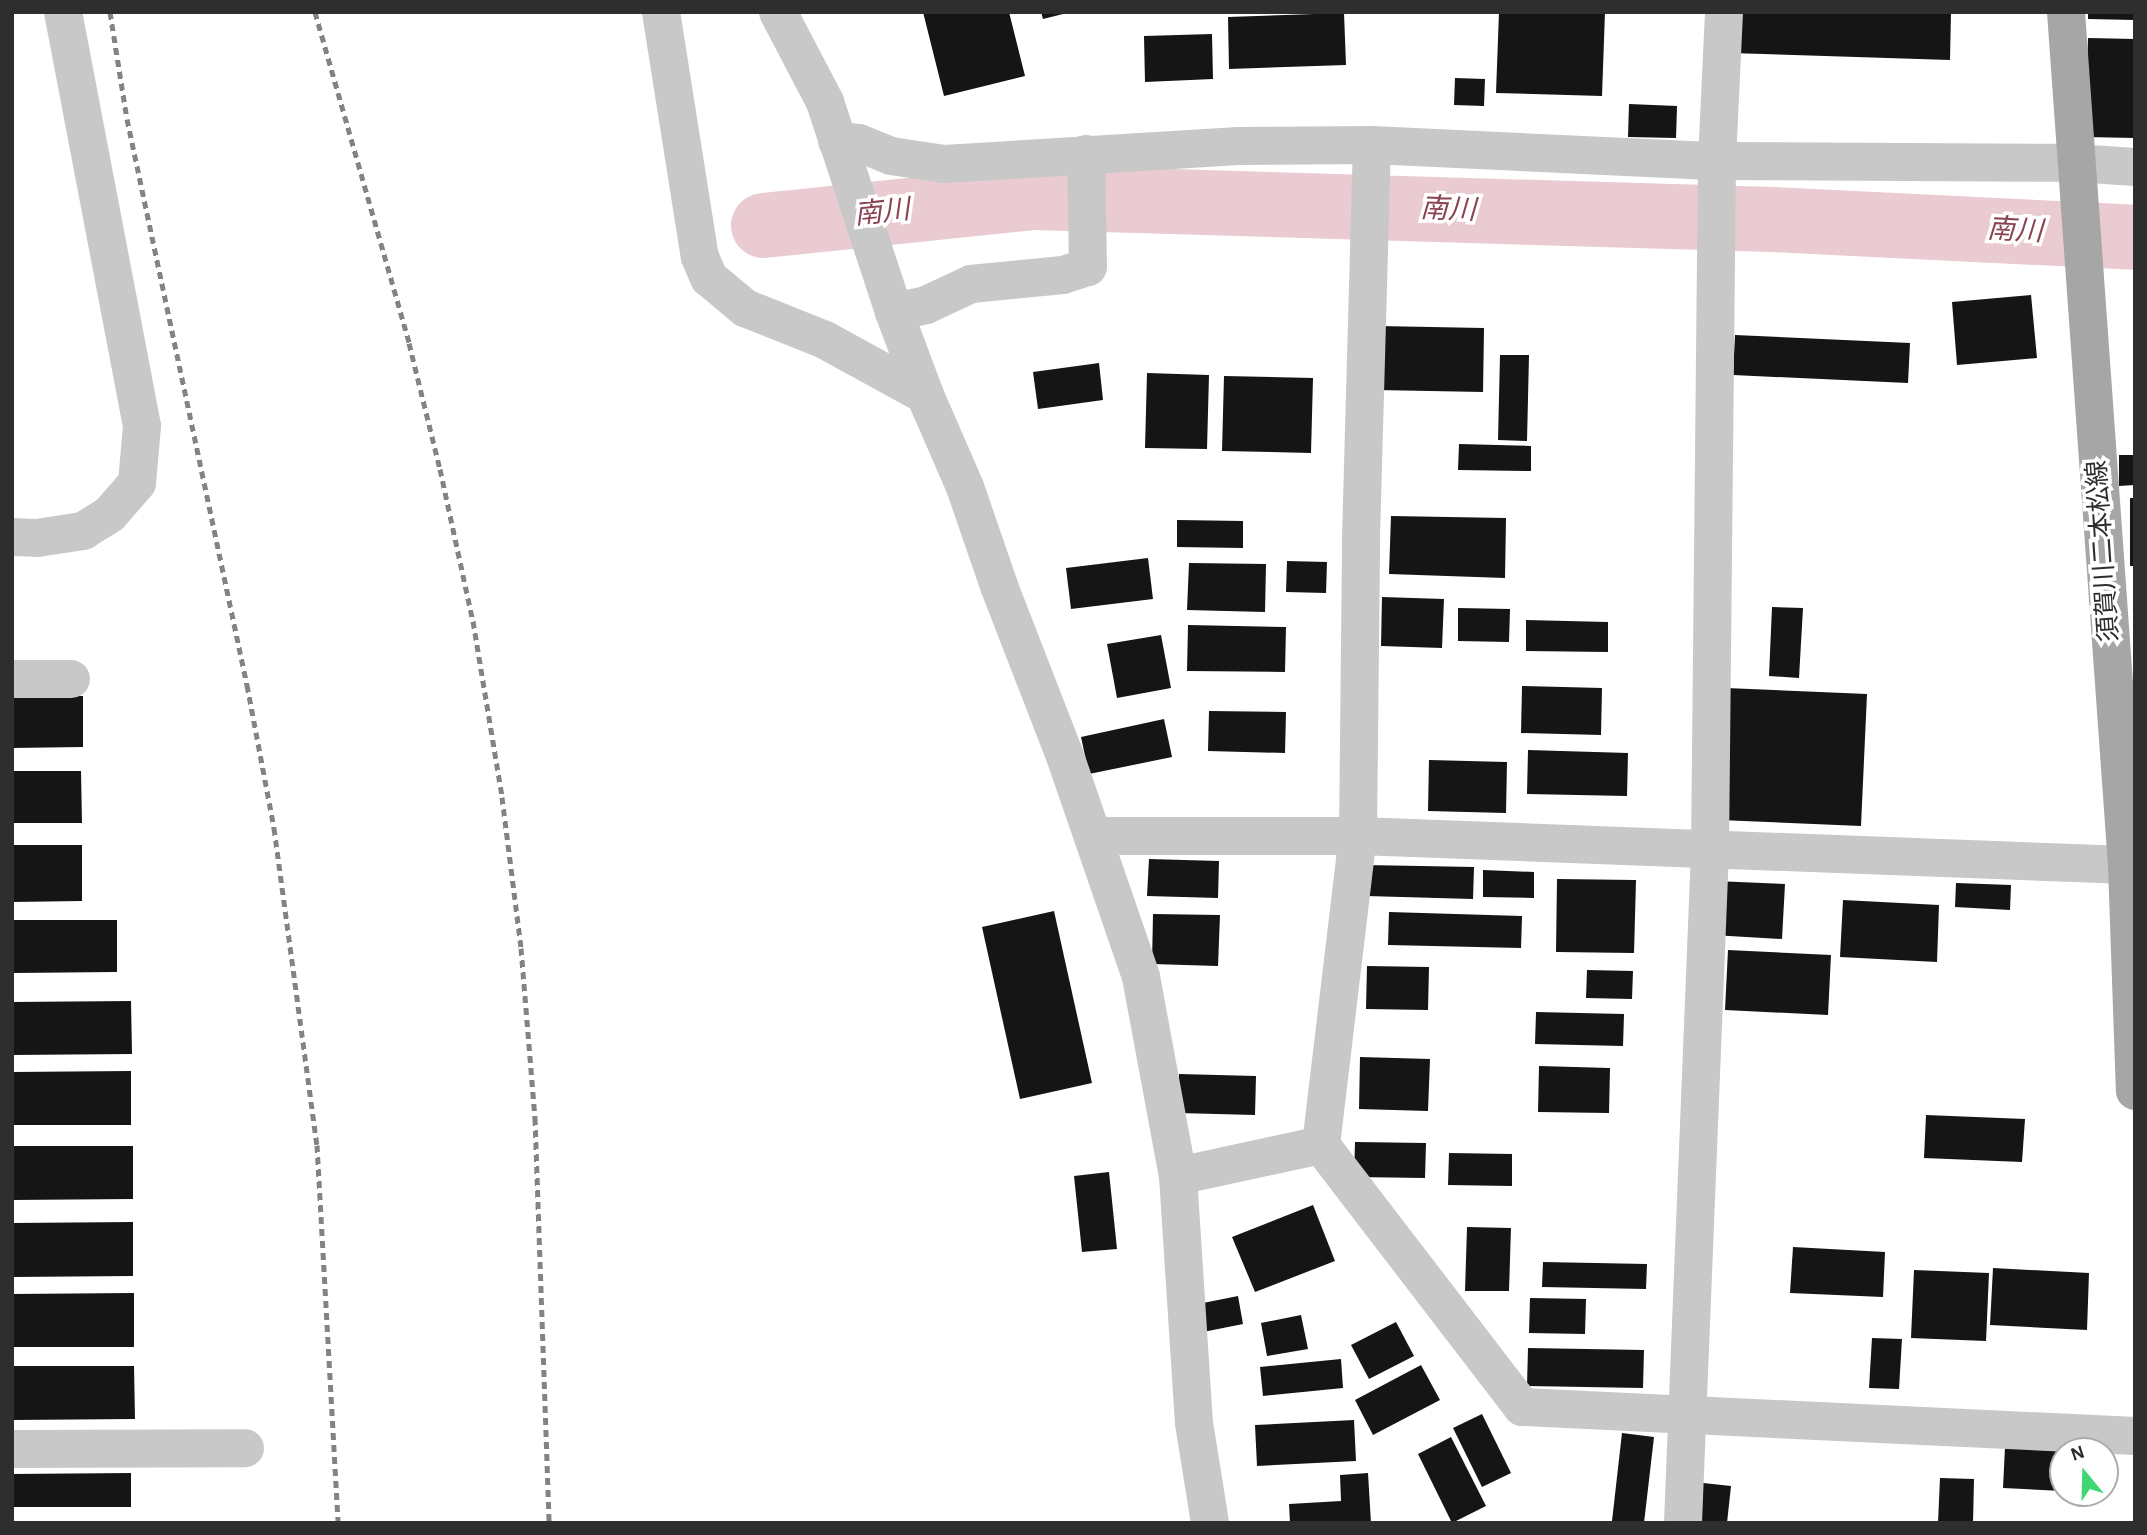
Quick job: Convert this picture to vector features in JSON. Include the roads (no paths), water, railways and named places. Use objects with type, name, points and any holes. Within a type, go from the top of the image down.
[{"type":"main road","name":"須賀川二本松線","points":[[2066,12],[2127,865],[2135,1091]]},
{"type":"street","points":[[12,537],[37,538],[83,531],[110,514],[137,483],[142,426],[63,12]]},
{"type":"street","points":[[661,12],[700,257],[709,278],[744,308],[825,340],[925,395]]},
{"type":"street","points":[[778,12],[825,102],[894,312],[925,395],[965,487],[1094,836],[1141,978],[1178,1176],[1194,1423],[1210,1523]]},
{"type":"street","points":[[1684,1523],[1710,851],[1717,169],[1724,12]]},
{"type":"street","points":[[837,141],[859,143],[891,156],[944,164],[1085,168],[1238,146],[1371,155],[1717,169],[2076,175],[2135,167]]},
{"type":"street","points":[[1371,155],[1358,836],[1321,1145],[1522,1407],[2135,1436]]},
{"type":"street","points":[[894,312],[926,305],[971,284],[1063,275],[1088,267],[1085,168]]},
{"type":"street","points":[[12,679],[71,679]]},
{"type":"street","points":[[1094,836],[1358,836],[2127,865]]},
{"type":"street","points":[[1178,1176],[1321,1145]]},
{"type":"street","points":[[12,1448],[245,1448]]},
{"type":"waterway","name":"南川","points":[[763,225],[1034,197],[1771,219],[2135,237]]},
{"type":"railway","points":[[110,12],[127,119],[247,685],[274,828],[317,1145],[338,1523]]},
{"type":"railway","points":[[315,12],[409,343],[440,469],[473,621],[502,797],[521,948],[535,1118],[549,1523]]}]
